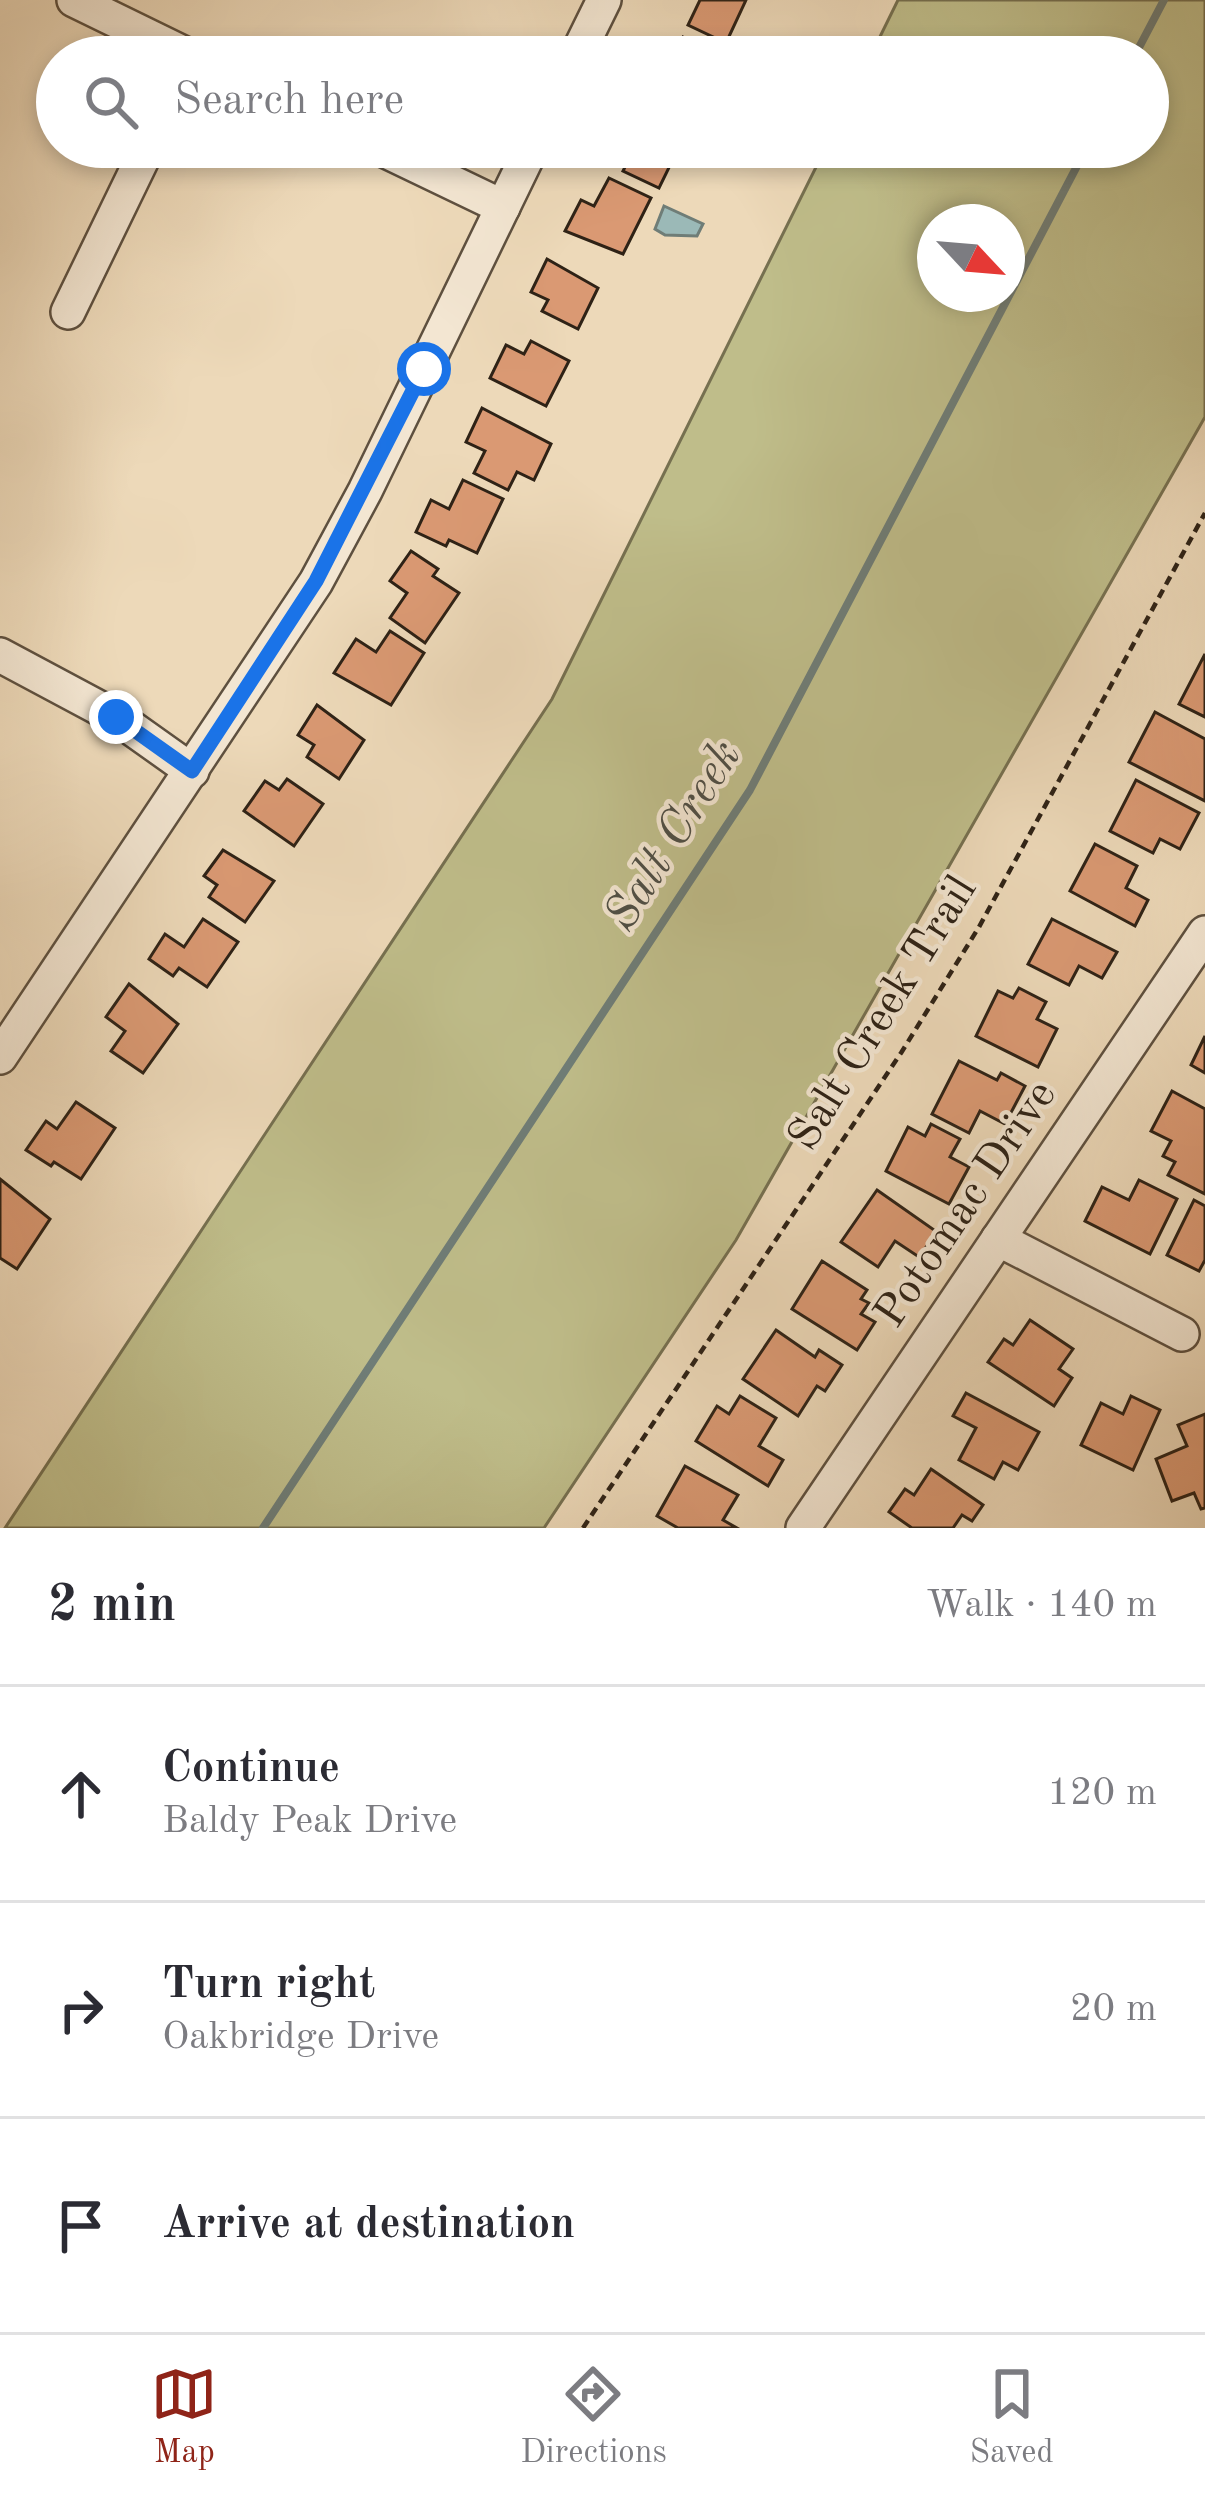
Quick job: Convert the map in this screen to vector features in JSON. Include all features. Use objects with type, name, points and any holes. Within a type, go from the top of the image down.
[{"type":"street","points":[[74,0],[148,36]]},
{"type":"street","points":[[586,36],[604,0]]},
{"type":"street","points":[[68,312],[138,168]]},
{"type":"street","points":[[421,168],[502,207]]},
{"type":"street","points":[[1,1055],[334,551],[522,168]]},
{"type":"street","points":[[0,655],[116,717],[192,771]]},
{"type":"street","name":"Potomac Drive","points":[[802,1528],[1204,938]]},
{"type":"street","points":[[998,1239],[1182,1334]]},
{"type":"path","name":"Salt Creek Trail","points":[[584,1528],[979,927],[1205,513]]},
{"type":"shaded area","points":[[898,0],[1205,0],[1205,417],[736,1240],[544,1528],[5,1528],[552,699],[816,168],[1169,168],[1169,36],[880,36]]},
{"type":"water","points":[[664,206],[703,224],[697,236],[665,235],[655,229]]},
{"type":"building","points":[[700,0],[746,0],[729,36],[711,36],[688,25]]},
{"type":"building","points":[[624,168],[669,168],[659,188]]},
{"type":"building","points":[[609,178],[651,198],[623,254],[565,231],[581,200],[594,206]]},
{"type":"building","points":[[547,259],[598,288],[578,329],[542,311],[548,300],[531,292]]},
{"type":"building","points":[[531,341],[569,361],[546,406],[490,378],[506,345],[524,354]]},
{"type":"building","points":[[482,408],[551,444],[534,480],[517,472],[508,490],[474,473],[485,451],[466,442]]},
{"type":"building","points":[[463,480],[503,499],[477,553],[416,532],[431,500],[449,509]]},
{"type":"building","points":[[411,551],[438,569],[433,576],[459,593],[425,643],[390,618],[407,593],[390,581]]},
{"type":"building","points":[[390,631],[424,653],[391,705],[334,673],[356,639],[376,652]]},
{"type":"building","points":[[1205,654],[1205,717],[1179,704]]},
{"type":"building","points":[[317,705],[364,740],[339,779],[307,757],[314,745],[298,735]]},
{"type":"building","points":[[1155,712],[1205,739],[1205,801],[1129,762]]},
{"type":"building","points":[[287,779],[323,804],[294,846],[244,811],[265,781],[279,790]]},
{"type":"building","points":[[1136,780],[1199,813],[1180,849],[1160,839],[1153,853],[1110,831]]},
{"type":"building","points":[[1095,844],[1137,866],[1126,888],[1148,900],[1135,926],[1070,891]]},
{"type":"building","points":[[223,850],[274,881],[245,922],[209,897],[217,885],[204,876]]},
{"type":"building","points":[[203,919],[238,942],[207,987],[179,968],[173,976],[149,959],[165,934],[184,947]]},
{"type":"building","points":[[1052,919],[1117,952],[1102,978],[1079,966],[1069,985],[1028,964]]},
{"type":"building","points":[[129,984],[178,1024],[143,1073],[111,1051],[125,1031],[106,1017]]},
{"type":"building","points":[[1019,988],[1046,1002],[1037,1019],[1057,1029],[1038,1067],[976,1036],[998,991],[1013,998]]},
{"type":"building","points":[[1205,1036],[1205,1073],[1191,1065]]},
{"type":"building","points":[[959,1061],[997,1080],[1001,1073],[1025,1086],[1005,1124],[980,1111],[969,1133],[932,1114]]},
{"type":"building","points":[[1172,1091],[1205,1109],[1205,1194],[1168,1175],[1175,1162],[1163,1156],[1171,1141],[1151,1131]]},
{"type":"building","points":[[76,1102],[115,1128],[81,1179],[26,1150],[46,1121],[57,1129]]},
{"type":"building","points":[[931,1124],[960,1139],[950,1157],[969,1167],[949,1204],[886,1171],[908,1127],[925,1136]]},
{"type":"building","points":[[0,1179],[50,1219],[17,1269],[0,1258]]},
{"type":"building","points":[[1139,1180],[1177,1199],[1150,1254],[1085,1221],[1102,1187],[1129,1200]]},
{"type":"building","points":[[877,1190],[937,1232],[919,1257],[895,1241],[878,1267],[841,1242]]},
{"type":"building","points":[[1194,1200],[1205,1206],[1205,1260],[1199,1271],[1167,1255]]},
{"type":"building","points":[[822,1261],[867,1290],[861,1299],[869,1303],[861,1314],[875,1322],[857,1350],[792,1309]]},
{"type":"building","points":[[1030,1320],[1073,1349],[1059,1369],[1072,1378],[1054,1406],[988,1362],[1004,1339],[1013,1345]]},
{"type":"building","points":[[776,1330],[815,1357],[819,1350],[842,1365],[825,1391],[817,1386],[798,1416],[743,1379]]},
{"type":"building","points":[[966,1393],[1039,1432],[1018,1470],[1003,1462],[994,1479],[959,1460],[976,1428],[953,1416]]},
{"type":"building","points":[[740,1396],[776,1418],[759,1446],[783,1460],[768,1486],[696,1441],[717,1406],[729,1414]]},
{"type":"building","points":[[1131,1396],[1160,1410],[1133,1470],[1081,1445],[1101,1403],[1123,1414]]},
{"type":"building","points":[[1205,1414],[1205,1508],[1201,1509],[1194,1493],[1172,1501],[1156,1459],[1187,1446],[1178,1425]]},
{"type":"building","points":[[685,1466],[738,1495],[723,1520],[737,1528],[678,1528],[657,1516]]},
{"type":"building","points":[[931,1469],[983,1505],[972,1521],[962,1515],[953,1528],[912,1528],[889,1512],[905,1489],[914,1495]]},
{"type":"waterway","name":"Salt Creek","points":[[1145,36],[1164,0]]},
{"type":"waterway","name":"Salt Creek","points":[[263,1528],[750,790],[1076,168]]},
{"type":"route","points":[[116,717],[192,771],[316,581],[424,369]]}]
